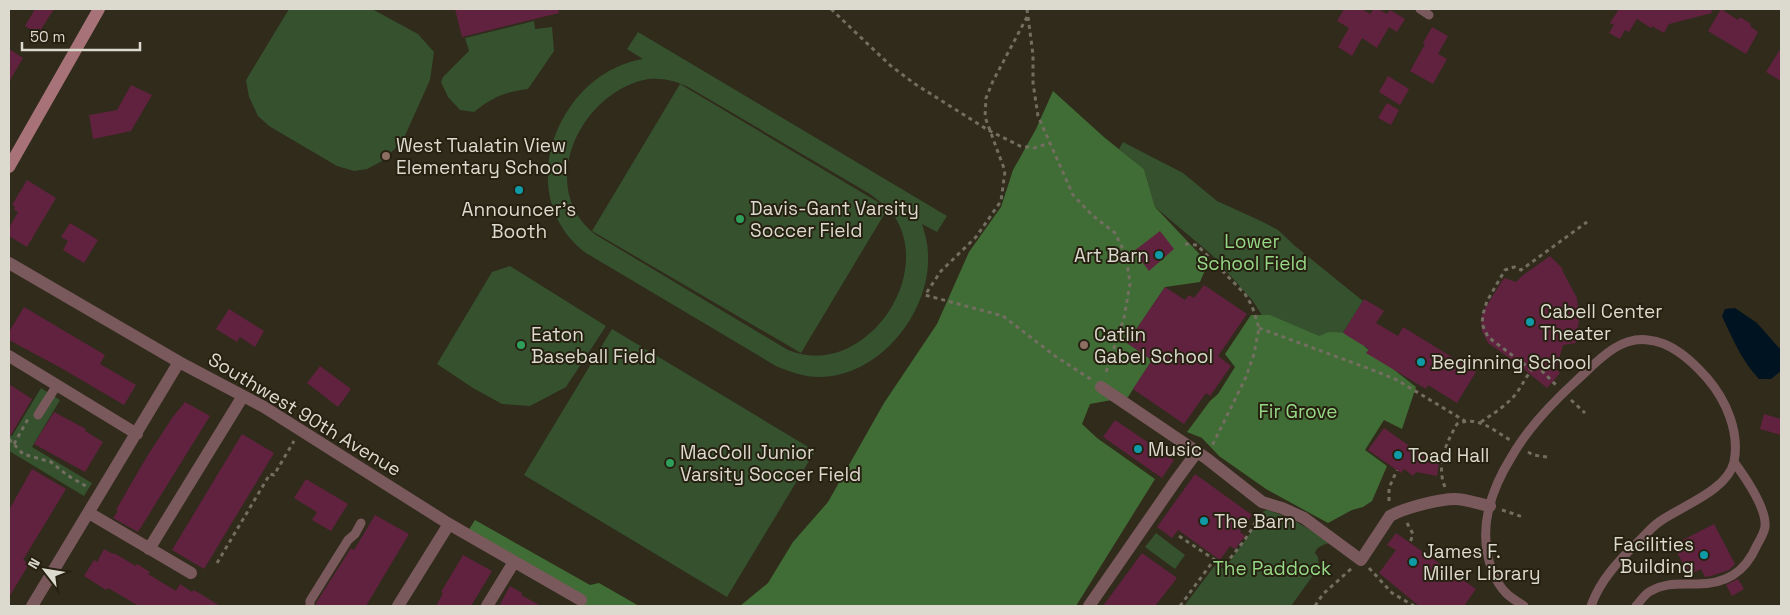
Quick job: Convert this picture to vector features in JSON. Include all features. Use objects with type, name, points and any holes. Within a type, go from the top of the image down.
[{"type":"street","points":[[9,167],[99,9]]},
{"type":"street","name":"Southwest 90th Avenue","points":[[9,263],[179,362],[301,430],[448,524],[581,600]]},
{"type":"street","points":[[9,356],[137,434]]},
{"type":"street","points":[[32,606],[179,362]]},
{"type":"street","points":[[1101,387],[1202,455],[1262,502],[1282,508],[1304,518],[1361,560],[1390,516],[1396,512],[1455,499],[1490,506]]},
{"type":"street","points":[[150,548],[243,396]]},
{"type":"street","points":[[1089,606],[1176,479],[1202,455]]},
{"type":"street","points":[[89,513],[191,573]]},
{"type":"street","points":[[398,606],[448,524]]},
{"type":"street","points":[[487,606],[514,562]]},
{"type":"lane","points":[[1420,9],[1430,14]]},
{"type":"lane","points":[[1524,606],[1505,592],[1495,578],[1487,556],[1485,540],[1486,519],[1490,506],[1497,485],[1511,456],[1533,426],[1564,392],[1609,351],[1626,342],[1647,339],[1660,342],[1684,356],[1713,384],[1731,421],[1734,435],[1734,462],[1729,473],[1718,486],[1658,522],[1623,556],[1606,577],[1595,595],[1591,606]]},
{"type":"lane","points":[[38,415],[56,385]]},
{"type":"lane","points":[[1636,606],[1648,592],[1670,584],[1696,585],[1718,581],[1737,574],[1751,559],[1765,528],[1764,516],[1746,479],[1734,462]]},
{"type":"lane","points":[[310,606],[314,594],[361,523]]},
{"type":"path","points":[[831,9],[891,66],[915,84],[992,132],[1020,146],[1034,148],[1050,143]]},
{"type":"path","points":[[1027,9],[1033,54],[1033,83],[1038,116],[1073,195],[1092,215],[1115,233],[1126,255],[1130,284],[1124,318],[1101,387],[1055,356],[1003,316],[925,295],[941,271],[976,238],[1001,201],[1005,171],[986,117],[986,98],[992,81],[1027,16]]},
{"type":"path","points":[[1532,370],[1488,337],[1482,324],[1487,301],[1505,270],[1514,266],[1522,270],[1587,222]]},
{"type":"path","points":[[1185,244],[1197,244],[1245,294],[1252,306],[1259,328],[1254,354],[1246,377],[1202,455]]},
{"type":"path","points":[[1259,328],[1397,380],[1465,421]]},
{"type":"path","points":[[1481,422],[1506,404],[1518,392],[1536,365],[1552,381]]},
{"type":"path","points":[[1564,392],[1586,413]]},
{"type":"path","points":[[14,444],[29,417],[38,415]]},
{"type":"path","points":[[1455,499],[1447,491],[1441,471],[1449,437],[1457,424],[1465,421],[1481,422],[1532,455],[1547,457]]},
{"type":"path","points":[[217,563],[270,474],[274,476],[301,430]]},
{"type":"path","points":[[9,438],[23,454],[51,462],[74,480],[100,495]]},
{"type":"path","points":[[1397,470],[1389,488],[1390,506],[1410,527],[1413,534],[1410,543]]},
{"type":"path","points":[[1490,506],[1524,517]]},
{"type":"path","points":[[1178,536],[1224,566],[1250,531],[1258,514]]},
{"type":"path","points":[[1180,606],[1214,560]]},
{"type":"path","points":[[1315,606],[1323,594],[1361,560],[1392,593],[1414,606]]},
{"type":"green space","points":[[289,9],[372,9],[418,34],[434,52],[430,80],[403,140],[384,160],[367,169],[354,171],[337,166],[269,126],[258,116],[249,97],[246,80]]},
{"type":"green space","points":[[534,21],[535,29],[552,27],[554,51],[528,89],[499,96],[474,112],[460,110],[448,97],[441,82],[443,77],[469,51],[465,38]]},
{"type":"green space","points":[[638,32],[947,216],[937,232],[922,224],[928,254],[927,276],[921,298],[911,318],[898,337],[881,353],[863,366],[842,374],[814,377],[797,374],[781,368],[586,253],[563,229],[551,201],[548,170],[554,140],[567,112],[587,87],[613,69],[643,59],[627,49]],"holes":[[[649,79],[665,80],[690,88],[870,194],[888,208],[902,233],[906,260],[900,288],[887,314],[868,335],[844,350],[817,356],[788,350],[596,235],[578,215],[569,192],[568,168],[574,144],[586,121],[603,101],[625,87]]]},
{"type":"green space","name":"Davis-Gant Varsity Soccer Field","points":[[680,84],[888,208],[801,353],[592,231]]},
{"type":"green space","points":[[1053,91],[1105,138],[1144,169],[1155,207],[1208,263],[1200,282],[1165,287],[1127,343],[1152,360],[1128,397],[1090,404],[1082,424],[1097,438],[1155,479],[1076,606],[740,606],[768,583],[793,542],[828,502],[884,403],[937,324],[969,252],[1001,207],[1013,170],[1036,129]]},
{"type":"green space","name":"Lower School Field","points":[[1123,142],[1183,173],[1217,201],[1278,230],[1363,301],[1341,336],[1328,349],[1271,330],[1253,301],[1212,255],[1155,207],[1144,169],[1119,149]]},
{"type":"green space","name":"Eaton Baseball Field","points":[[510,266],[606,326],[566,387],[530,406],[502,404],[473,388],[437,364],[492,272]]},
{"type":"green space","name":"Fir Grove","points":[[1251,315],[1270,315],[1319,336],[1329,332],[1356,333],[1365,347],[1416,387],[1402,429],[1384,420],[1365,450],[1387,466],[1372,501],[1363,507],[1352,510],[1328,523],[1266,489],[1219,456],[1202,438],[1187,432],[1210,401],[1218,394],[1235,367],[1225,354]]},
{"type":"green space","name":"MacColl Junior Varsity Soccer Field","points":[[612,329],[815,451],[727,597],[524,475]]},
{"type":"green space","points":[[41,388],[60,400],[32,447],[92,483],[84,496],[9,451],[9,434],[12,436]]},
{"type":"green space","name":"The Paddock","points":[[1267,510],[1300,524],[1329,543],[1317,549],[1315,553],[1318,557],[1319,567],[1291,606],[1184,606],[1216,564],[1224,569],[1259,521],[1260,513]]},
{"type":"green space","points":[[475,520],[590,585],[599,583],[639,606],[579,606],[581,598],[468,531]]},
{"type":"green space","points":[[1156,533],[1185,555],[1175,569],[1145,547]]},
{"type":"water","points":[[1735,308],[1757,323],[1781,350],[1781,371],[1771,379],[1759,379],[1742,357],[1722,316],[1725,309]]},
{"type":"building","points":[[35,9],[54,9],[38,34],[25,26]]},
{"type":"building","points":[[455,9],[558,9],[559,13],[462,37]]},
{"type":"building","points":[[1344,9],[1362,9],[1370,14],[1374,9],[1387,14],[1390,10],[1405,19],[1397,32],[1389,27],[1377,48],[1362,38],[1352,56],[1338,47],[1349,28],[1337,21]]},
{"type":"building","points":[[1619,9],[1711,9],[1712,13],[1669,24],[1664,33],[1652,26],[1651,28],[1637,19],[1629,32],[1625,30],[1620,39],[1609,33],[1614,25],[1610,23]]},
{"type":"building","points":[[1721,9],[1738,20],[1740,17],[1751,24],[1750,26],[1758,32],[1746,54],[1708,31]]},
{"type":"building","points":[[1432,27],[1448,36],[1438,54],[1447,59],[1433,84],[1410,71]]},
{"type":"building","points":[[1781,48],[1781,81],[1766,72]]},
{"type":"building","points":[[9,49],[23,58],[9,82]]},
{"type":"building","points":[[1388,76],[1409,89],[1400,105],[1379,92]]},
{"type":"building","points":[[131,85],[152,95],[131,131],[93,139],[89,115],[117,110]]},
{"type":"building","points":[[1387,103],[1399,110],[1391,125],[1378,118]]},
{"type":"building","points":[[27,180],[56,198],[27,247],[9,236],[9,228],[18,212],[14,210],[15,207],[12,205]]},
{"type":"building","points":[[70,223],[98,240],[84,263],[63,250],[68,241],[61,237]]},
{"type":"building","name":"Art Barn","points":[[1160,231],[1174,249],[1149,271],[1134,251]]},
{"type":"building","name":"Cabell Center Theater","points":[[1550,256],[1563,269],[1577,298],[1579,319],[1576,343],[1563,345],[1556,369],[1560,373],[1547,388],[1488,343],[1482,331],[1481,318],[1504,278],[1516,282]]},
{"type":"building","points":[[1204,285],[1247,314],[1218,356],[1231,366],[1210,396],[1206,393],[1184,424],[1133,389],[1152,360],[1127,343],[1165,287],[1185,300],[1189,295],[1194,298]]},
{"type":"building","name":"Beginning School","points":[[1364,299],[1384,311],[1376,323],[1398,336],[1403,327],[1476,372],[1457,403],[1428,385],[1426,389],[1366,353],[1369,349],[1343,333]]},
{"type":"building","points":[[24,307],[105,355],[100,364],[136,385],[124,405],[9,340],[9,332]]},
{"type":"building","points":[[229,309],[264,331],[255,347],[240,337],[237,342],[216,329]]},
{"type":"building","points":[[320,366],[351,389],[338,407],[307,383]]},
{"type":"building","points":[[9,384],[32,399],[9,438]]},
{"type":"building","points":[[185,402],[210,416],[138,532],[113,518],[146,458],[172,418]]},
{"type":"building","points":[[54,412],[86,429],[85,431],[103,442],[85,472],[34,444]]},
{"type":"building","points":[[1764,414],[1781,419],[1781,435],[1760,429]]},
{"type":"building","name":"Music","points":[[1115,420],[1174,460],[1162,478],[1103,437]]},
{"type":"building","name":"Toad Hall","points":[[1384,428],[1428,459],[1439,462],[1437,476],[1416,472],[1413,476],[1404,469],[1401,473],[1368,450]]},
{"type":"building","points":[[242,434],[274,453],[204,569],[172,550]]},
{"type":"building","points":[[32,469],[66,489],[23,560],[29,564],[9,597],[9,510]]},
{"type":"building","name":"The Barn","points":[[1195,474],[1252,515],[1240,532],[1245,536],[1235,549],[1230,546],[1220,560],[1178,530],[1172,538],[1157,527]]},
{"type":"building","points":[[306,479],[348,504],[331,531],[312,520],[317,512],[294,498]]},
{"type":"building","points":[[375,515],[409,534],[366,606],[316,606],[316,603],[351,548],[354,550]]},
{"type":"building","name":"Facilities Building","points":[[1714,524],[1735,564],[1729,570],[1711,576],[1705,577],[1701,569],[1689,575],[1673,545]]},
{"type":"building","name":"James F. Miller Library","points":[[1396,533],[1476,589],[1464,606],[1419,606],[1379,573],[1396,550],[1387,545]]},
{"type":"building","points":[[104,549],[136,566],[137,564],[150,572],[148,574],[176,591],[180,584],[220,606],[139,606],[108,588],[106,590],[84,576],[94,560],[97,562]]},
{"type":"building","points":[[1142,553],[1177,578],[1155,606],[1103,606]]},
{"type":"building","points":[[463,555],[492,571],[471,606],[436,606],[443,593],[441,592]]},
{"type":"building","points":[[1738,579],[1744,589],[1732,596],[1726,585]]},
{"type":"building","points":[[510,586],[522,593],[521,595],[541,606],[499,606]]},
{"type":"place","name":"West Tualatin View Elementary School","points":[[386,156]]},
{"type":"place","name":"Announcer's Booth","points":[[519,190]]},
{"type":"place","name":"Davis-Gant Varsity Soccer Field","points":[[740,219]]},
{"type":"place","name":"Art Barn","points":[[1159,255]]},
{"type":"place","name":"Cabell Center Theater","points":[[1530,322]]},
{"type":"place","name":"Eaton Baseball Field","points":[[521,345]]},
{"type":"place","name":"Catlin Gabel School","points":[[1084,345]]},
{"type":"place","name":"Beginning School","points":[[1421,362]]},
{"type":"place","name":"Music","points":[[1138,449]]},
{"type":"place","name":"Toad Hall","points":[[1398,455]]},
{"type":"place","name":"MacColl Junior Varsity Soccer Field","points":[[670,463]]},
{"type":"place","name":"The Barn","points":[[1204,521]]},
{"type":"place","name":"Facilities Building","points":[[1704,555]]},
{"type":"place","name":"James F. Miller Library","points":[[1413,562]]}]
